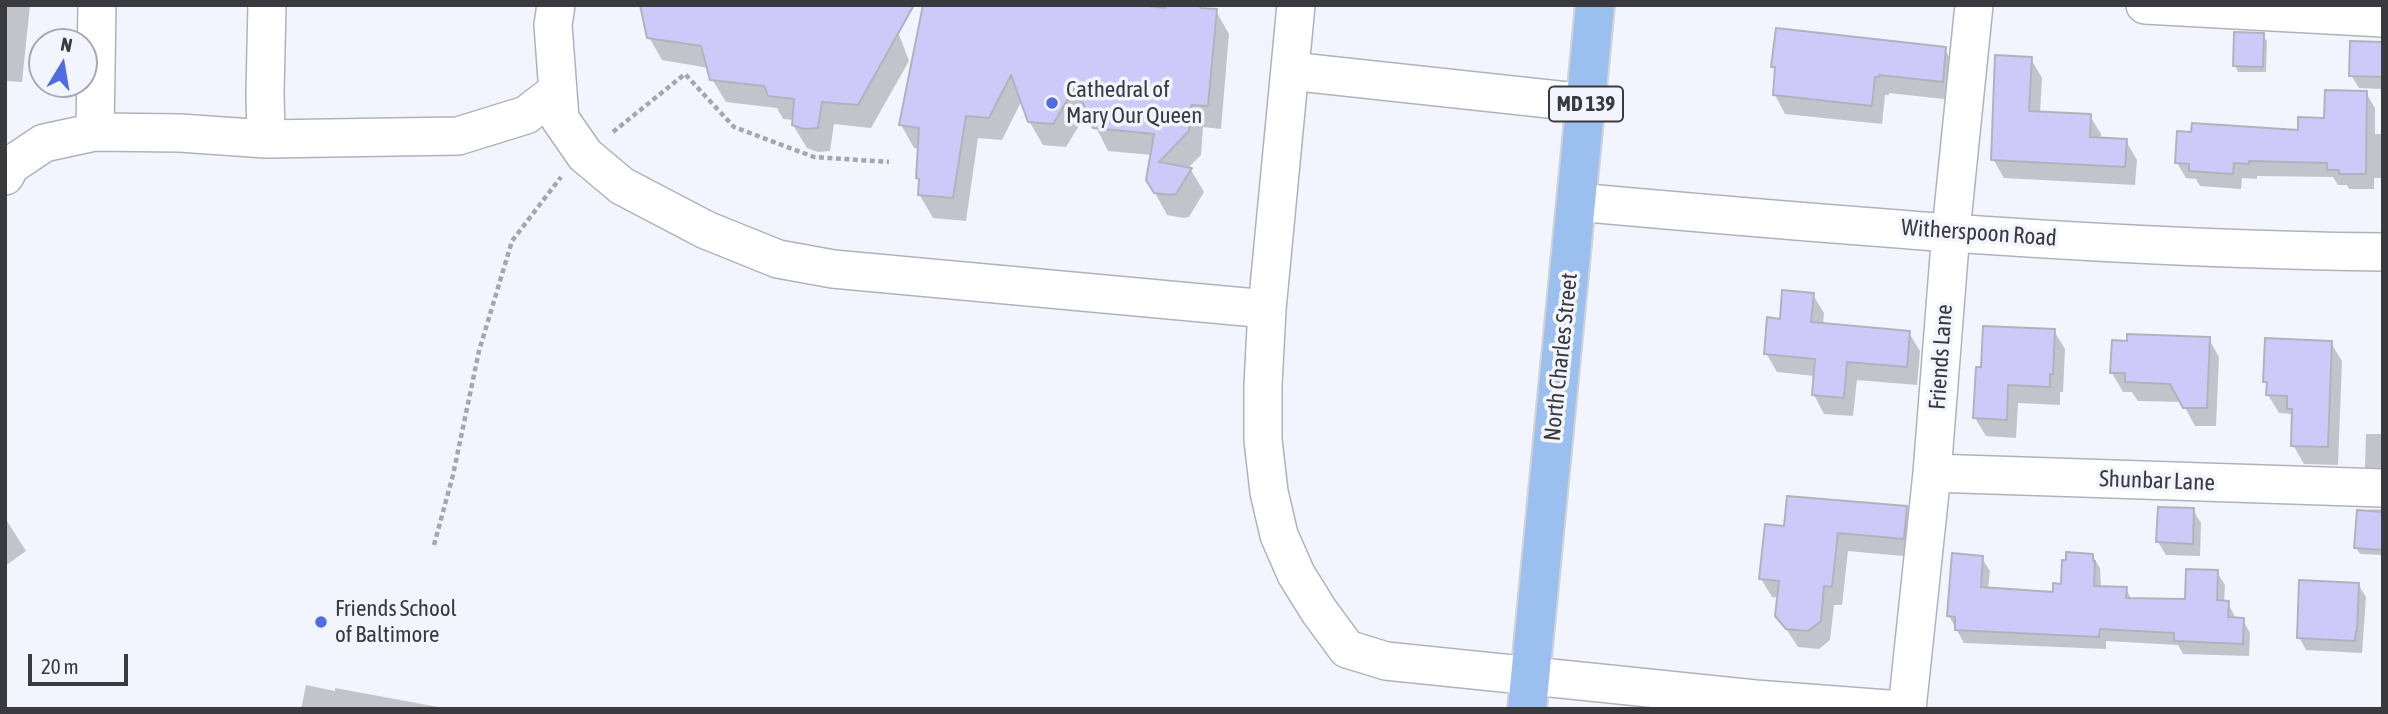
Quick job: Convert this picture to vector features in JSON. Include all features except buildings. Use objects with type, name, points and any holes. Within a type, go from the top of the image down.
[{"type":"main road","name":"North Charles Street","points":[[1529,692],[1595,5]]},
{"type":"street","points":[[94,132],[97,5]]},
{"type":"street","points":[[266,139],[267,5]]},
{"type":"street","points":[[556,5],[553,24],[560,118],[585,155],[622,186],[706,230],[778,259],[833,269],[1267,309]]},
{"type":"street","points":[[1296,5],[1267,309],[1263,440],[1269,492],[1279,535],[1296,574],[1347,649],[1386,661],[1529,692],[1741,698],[1888,709]]},
{"type":"street","name":"Friends Lane","points":[[1908,709],[1974,5]]},
{"type":"street","points":[[2145,5],[2383,18]]},
{"type":"street","points":[[1290,71],[1586,103]]},
{"type":"street","points":[[5,176],[11,165],[44,143],[94,132],[180,133],[266,139],[458,136],[526,115],[556,92]]},
{"type":"street","name":"Witherspoon Road","points":[[1576,202],[1951,232],[2277,251],[2383,251]]},
{"type":"street","name":"Shunbar Lane","points":[[1932,473],[2383,488]]},
{"type":"path","points":[[434,545],[453,475],[479,351],[512,240],[554,184],[585,155],[685,74],[734,127],[814,157],[889,162]]},
{"type":"place","name":"Cathedral of Mary Our Queen","points":[[1052,103]]},
{"type":"place","name":"Friends School of Baltimore","points":[[321,622]]}]
